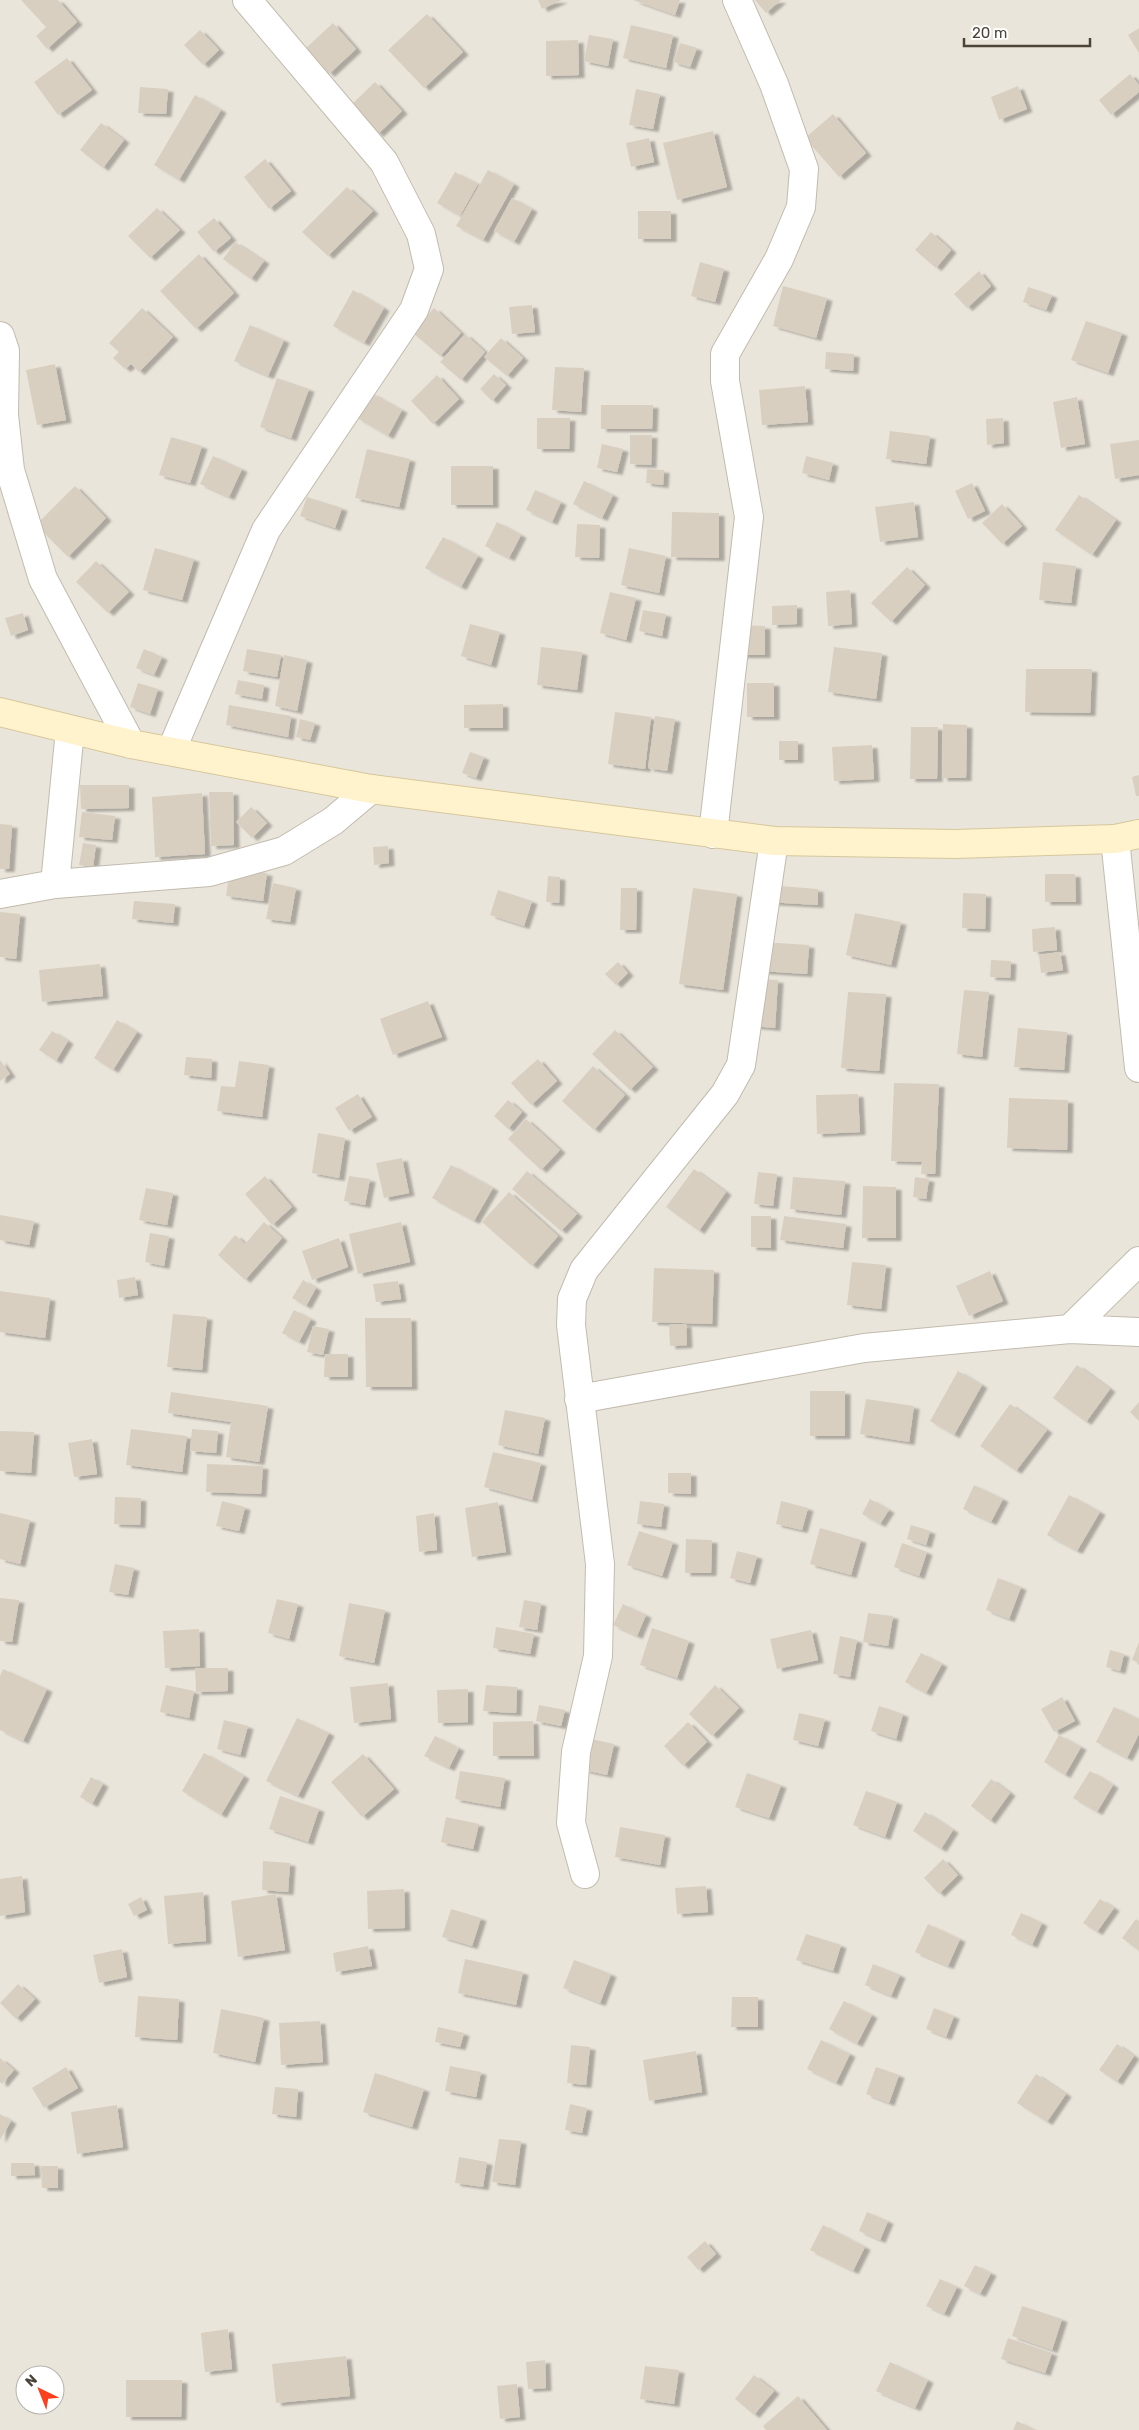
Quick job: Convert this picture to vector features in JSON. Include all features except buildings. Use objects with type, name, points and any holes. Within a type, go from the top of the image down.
[{"type":"street","points":[[171,751],[266,530],[414,310],[429,269],[421,234],[384,162],[247,0]]},
{"type":"street","points":[[712,834],[749,517],[724,381],[725,354],[779,258],[801,207],[804,169],[774,84],[737,0]]},
{"type":"street","points":[[0,336],[6,351],[4,414],[10,470],[43,578],[131,744]]},
{"type":"street","points":[[0,712],[131,744],[371,789],[774,841],[955,844],[1127,836],[1139,1068]]},
{"type":"street","points":[[55,884],[70,730]]},
{"type":"street","points":[[0,894],[55,884],[209,872],[284,851],[333,822],[371,789]]},
{"type":"street","points":[[584,1874],[571,1823],[576,1752],[598,1656],[600,1564],[570,1325],[572,1299],[584,1270],[725,1094],[741,1065],[774,841]]},
{"type":"street","points":[[1070,1329],[1139,1261]]},
{"type":"street","points":[[579,1399],[864,1348],[1070,1329],[1139,1332]]},
{"type":"shaded area","points":[[0,0],[1139,0],[1139,2430],[0,2430]]}]
